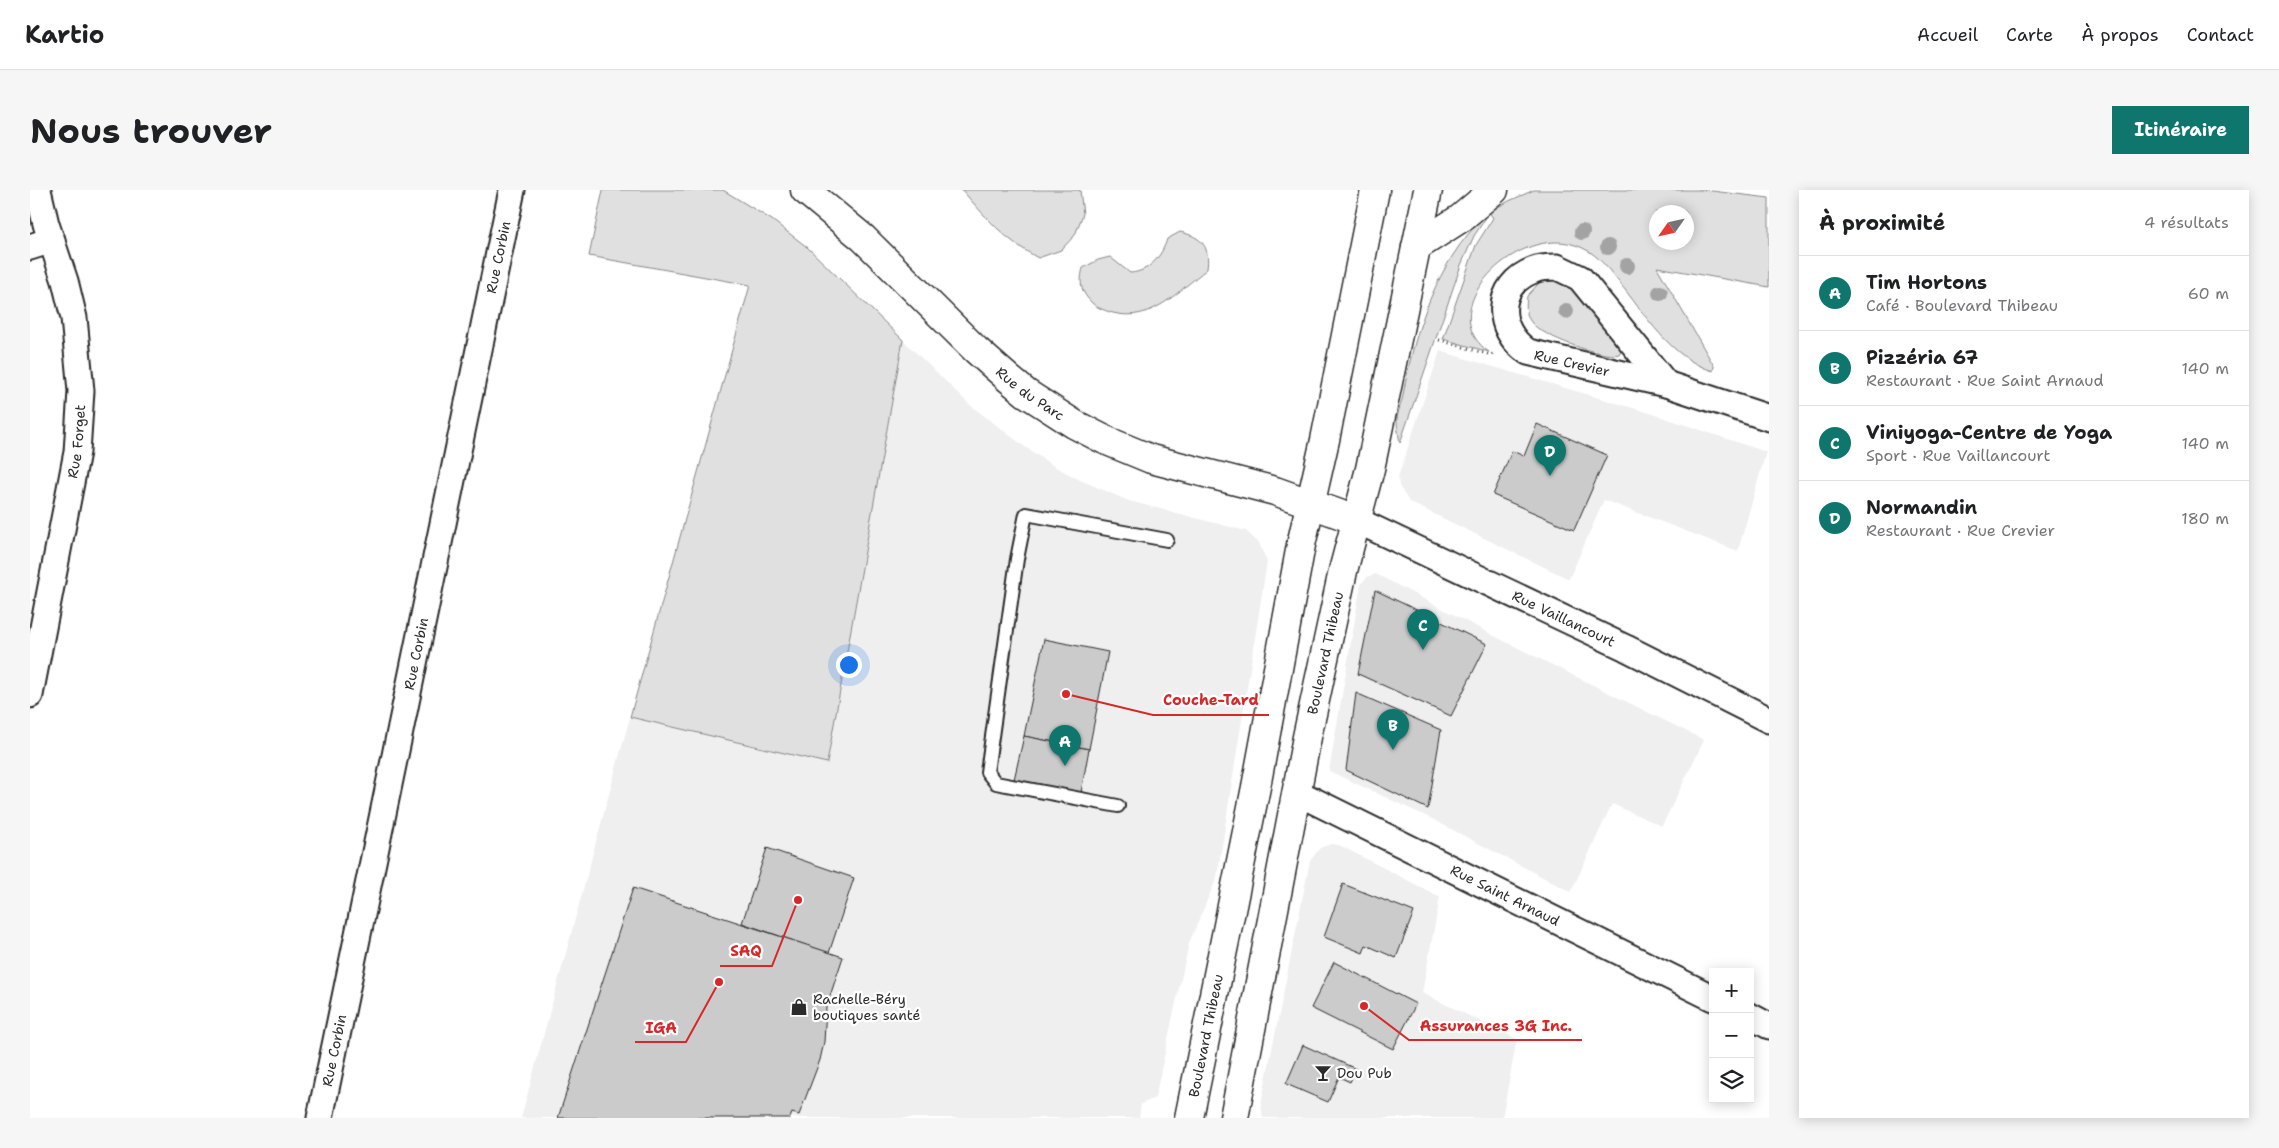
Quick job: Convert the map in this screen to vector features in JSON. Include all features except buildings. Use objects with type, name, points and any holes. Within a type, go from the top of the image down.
[{"type":"main road","name":"Rue du Parc","points":[[805,190],[863,238],[990,363],[1026,393],[1058,414],[1105,440],[1145,456],[1184,469],[1270,489],[1356,520]]},
{"type":"main road","name":"Boulevard Thibeau","points":[[1189,1118],[1256,787],[1310,503],[1325,440],[1376,190]]},
{"type":"main road","name":"Boulevard Thibeau","points":[[1234,1118],[1298,793],[1311,717],[1343,570],[1370,469],[1428,190]]},
{"type":"main road","points":[[1416,247],[1461,218],[1494,190]]},
{"type":"street","name":"Rue Forget","points":[[30,695],[77,452],[81,391],[74,318],[66,281],[41,244],[38,190]]},
{"type":"street","name":"Rue Corbin","points":[[320,1118],[512,190]]},
{"type":"street","points":[[1513,340],[1504,322],[1503,309],[1506,296],[1514,285],[1534,270],[1557,267],[1580,278],[1666,384]]},
{"type":"street","name":"Rue Crevier","points":[[1513,340],[1528,352],[1666,384],[1769,418]]},
{"type":"street","name":"Rue Vaillancourt","points":[[1356,520],[1626,648],[1769,720]]},
{"type":"street","name":"Rue Saint Arnaud","points":[[1298,793],[1709,996]]},
{"type":"street","points":[[1754,1018],[1769,1026]]},
{"type":"lane","points":[[1118,806],[996,783],[987,772],[1017,559],[1026,514],[1167,540]]},
{"type":"path","points":[[1439,340],[1491,355],[1513,340]]},
{"type":"shaded area","points":[[603,190],[723,190],[772,220],[807,247],[903,340],[827,763],[630,717],[750,285],[589,256]]},
{"type":"shaded area","points":[[962,190],[1080,190],[1083,214],[1075,235],[1061,250],[1038,258],[1006,236]]},
{"type":"shaded area","points":[[1534,190],[1704,190],[1769,198],[1769,287],[1657,267],[1714,366],[1713,371],[1698,365],[1671,346],[1609,270],[1594,255],[1575,245],[1552,242],[1529,247],[1507,259],[1488,275],[1475,294],[1469,315],[1473,335],[1489,352],[1443,339],[1476,245],[1493,218],[1489,212]]},
{"type":"shaded area","points":[[1484,217],[1485,219],[1474,236],[1461,265],[1400,443],[1397,424],[1398,414],[1421,323],[1430,299],[1453,255],[1467,235]]},
{"type":"shaded area","points":[[1180,232],[1194,237],[1203,244],[1208,261],[1207,269],[1164,303],[1140,313],[1127,315],[1099,308],[1085,295],[1081,283],[1083,268],[1098,260],[1110,257],[1130,273],[1143,270],[1158,257],[1167,239]]},
{"type":"shaded area","points":[[1550,277],[1569,281],[1624,346],[1619,354],[1611,355],[1587,350],[1559,340],[1546,334],[1531,322],[1527,313],[1527,296],[1541,281]]},
{"type":"shaded area","points":[[903,340],[970,405],[1052,465],[1080,480],[1129,501],[1246,531],[1259,543],[1267,562],[1217,877],[1189,943],[1155,1098],[1141,1104],[1139,1118],[521,1118],[630,717],[827,763]]},
{"type":"shaded area","points":[[1440,351],[1650,413],[1766,452],[1738,551],[1604,500],[1569,579],[1409,502],[1399,486],[1398,477]]},
{"type":"shaded area","points":[[1376,574],[1504,641],[1704,740],[1662,826],[1612,804],[1571,892],[1432,819],[1329,771],[1361,584],[1367,577]]},
{"type":"shaded area","points":[[1331,844],[1339,845],[1440,897],[1422,993],[1517,1039],[1502,1118],[1263,1118],[1261,1104],[1310,861],[1320,848]]},
{"type":"place","name":"Normandin","points":[[1550,476]]},
{"type":"place","name":"Viniyoga-Centre de Yoga","points":[[1423,650]]},
{"type":"place","name":"Couche-Tard","points":[[1066,694]]},
{"type":"place","name":"Pizzéria 67","points":[[1393,750]]},
{"type":"place","name":"Tim Hortons","points":[[1065,766]]},
{"type":"place","name":"SAQ","points":[[798,900]]},
{"type":"place","name":"IGA","points":[[719,982]]},
{"type":"place","name":"Assurances 3G Inc.","points":[[1364,1006]]},
{"type":"place","name":"Rachelle-Béry boutiques santé","points":[[799,1007]]},
{"type":"place","name":"Dou Pub","points":[[1323,1073]]}]
